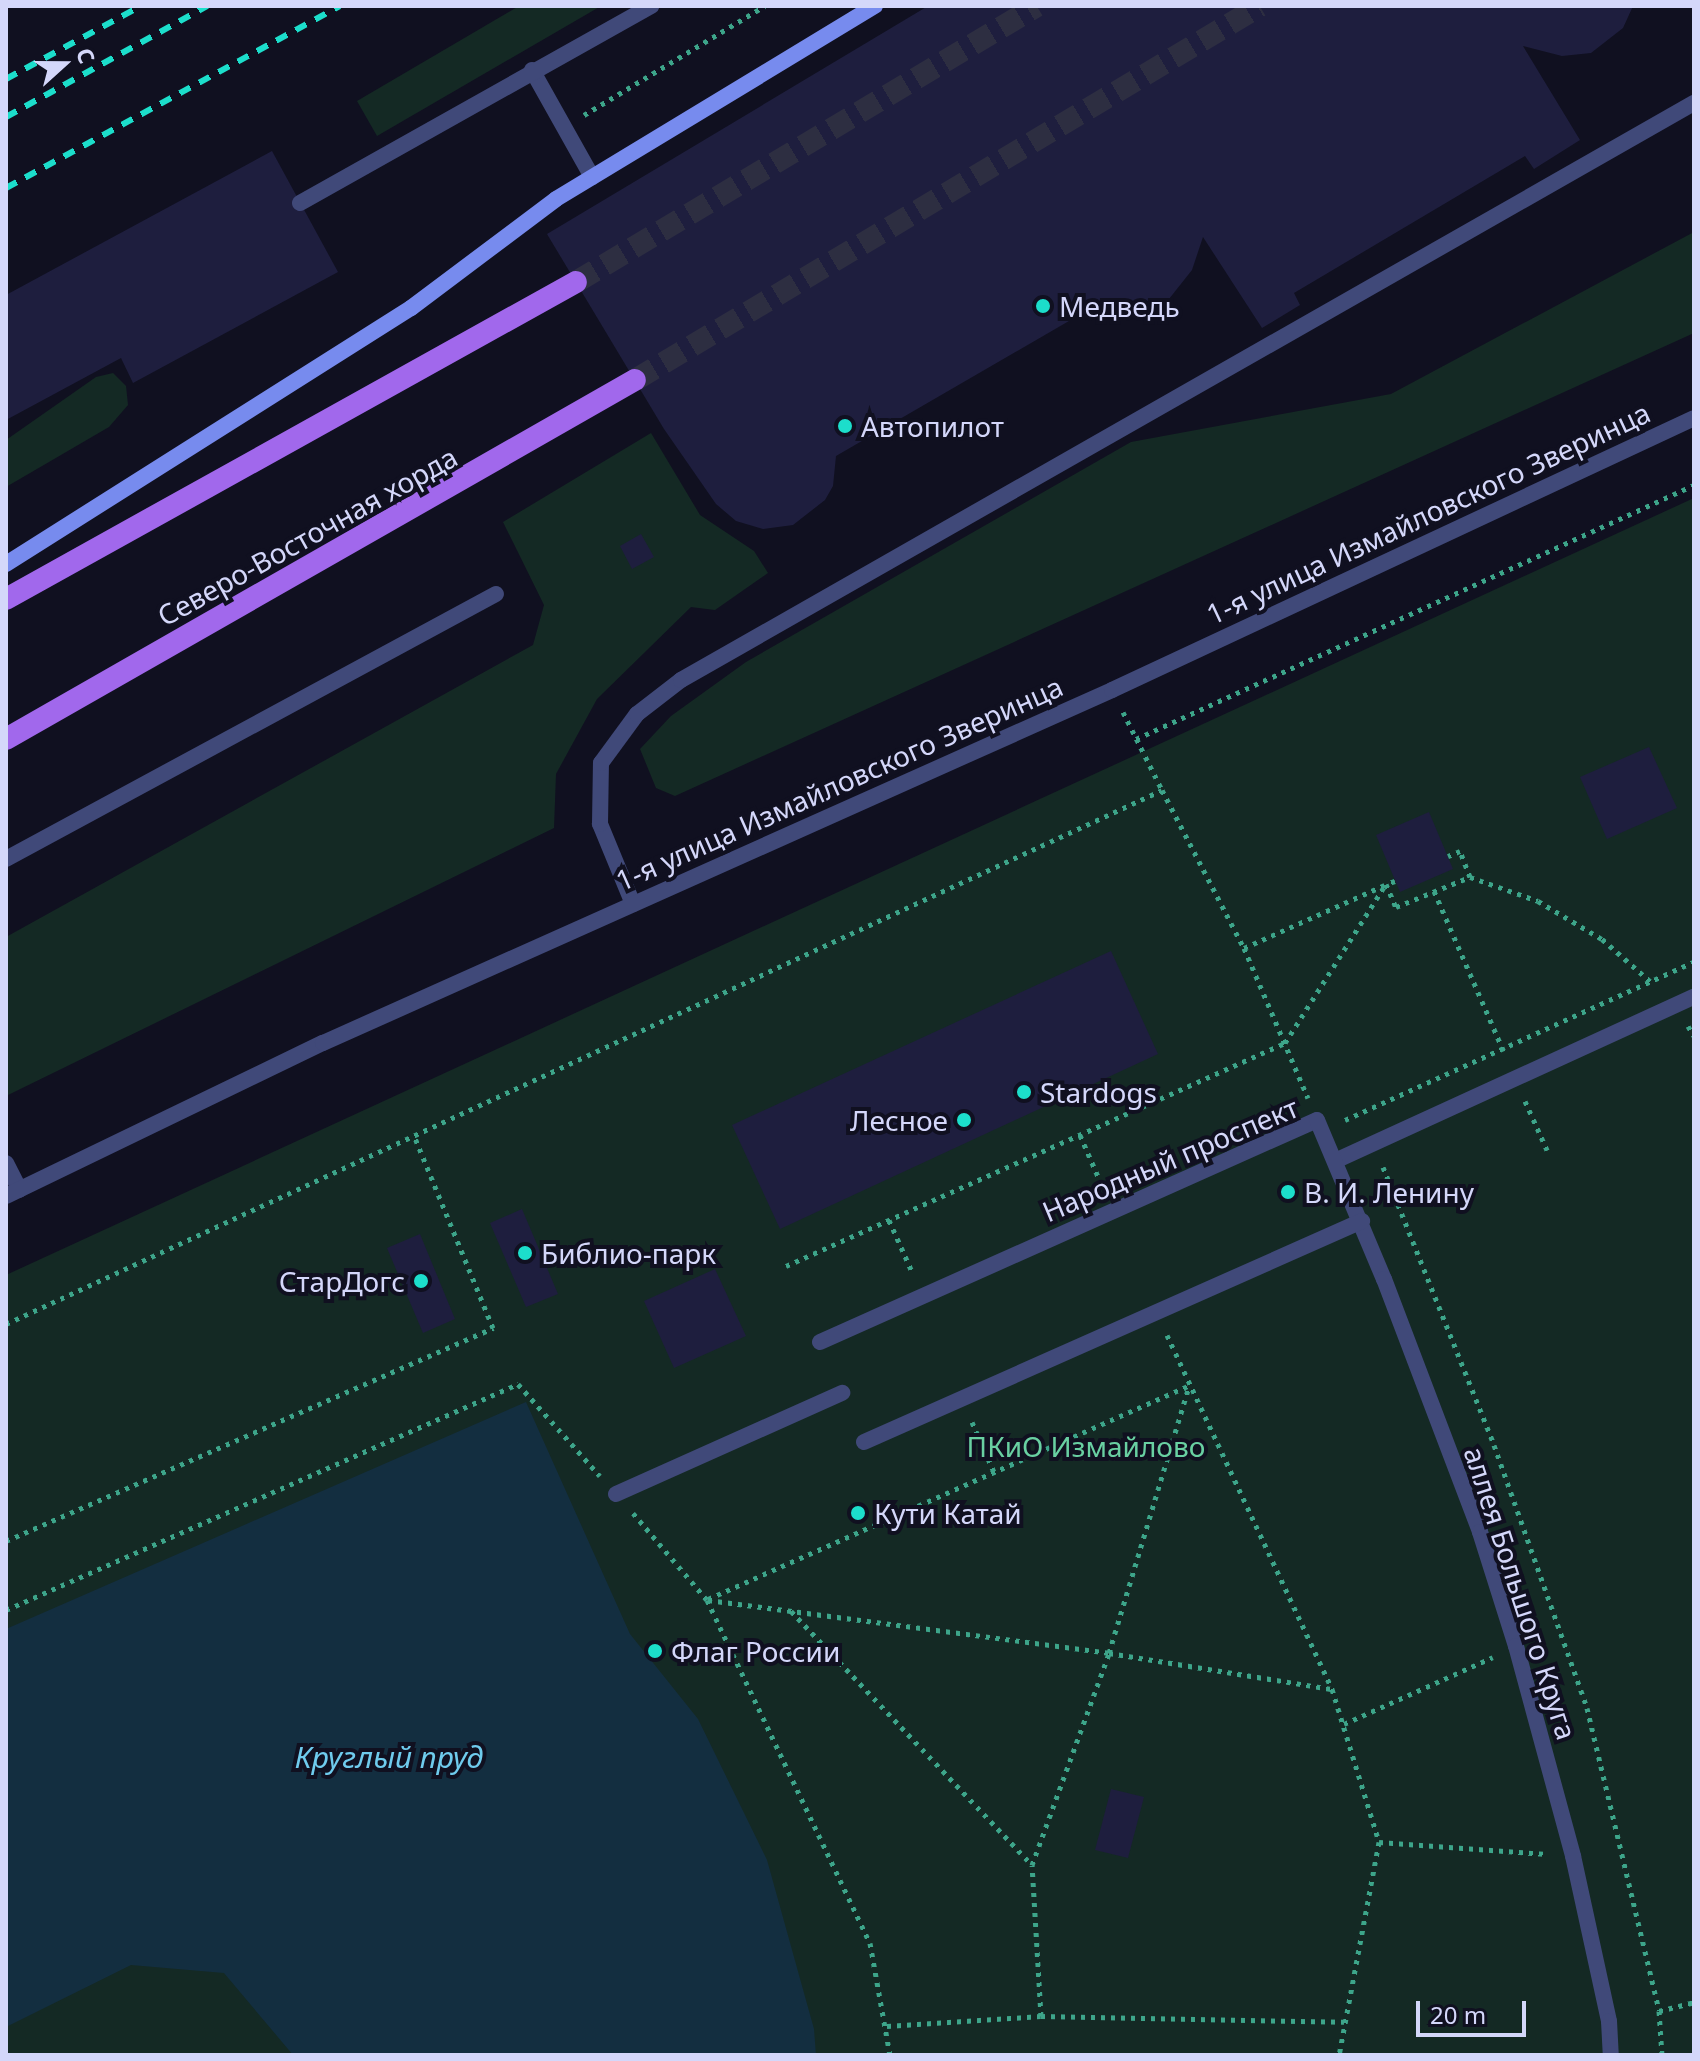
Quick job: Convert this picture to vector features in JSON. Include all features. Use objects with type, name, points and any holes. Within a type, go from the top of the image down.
[{"type":"main road","points":[[6,564],[411,308],[592,177],[875,6]]},
{"type":"main road","points":[[6,599],[576,282]]},
{"type":"main road","name":"Северо-Восточная хорда","points":[[6,739],[635,380]]},
{"type":"street","points":[[300,203],[532,70],[651,6]]},
{"type":"street","points":[[532,70],[592,177]]},
{"type":"street","points":[[633,904],[600,824],[601,763],[637,714],[681,680],[1694,103]]},
{"type":"street","name":"1-я улица Измайловского Зверинца","points":[[13,1193],[323,1043],[1112,690],[1694,418]]},
{"type":"street","points":[[6,859],[496,594]]},
{"type":"street","points":[[1335,1161],[1694,997]]},
{"type":"street","name":"Народный проспект","points":[[820,1342],[1114,1211],[1319,1126],[1335,1161]]},
{"type":"street","name":"аллея Большого Круга","points":[[1335,1161],[1362,1221],[1480,1532],[1516,1646],[1573,1856],[1609,2021],[1611,2055]]},
{"type":"street","points":[[6,1163],[13,1193]]},
{"type":"street","points":[[864,1442],[1362,1221]]},
{"type":"street","points":[[616,1494],[842,1393]]},
{"type":"path","points":[[564,127],[765,6]]},
{"type":"path","points":[[1136,739],[1694,485]]},
{"type":"path","points":[[1112,690],[1244,948],[1319,1126],[1503,1051],[1694,962]]},
{"type":"path","points":[[6,1324],[415,1138],[1162,790]]},
{"type":"path","points":[[1448,856],[1460,851],[1470,877]]},
{"type":"path","points":[[1386,884],[1396,907],[1470,877],[1538,901],[1602,939],[1675,1005]]},
{"type":"path","points":[[1244,948],[1395,881]]},
{"type":"path","points":[[786,1266],[1285,1043],[1386,884]]},
{"type":"path","points":[[1434,891],[1509,1064]]},
{"type":"path","points":[[1523,1095],[1547,1150]]},
{"type":"path","points":[[1080,1135],[1114,1211]]},
{"type":"path","points":[[6,1541],[493,1328],[415,1138]]},
{"type":"path","points":[[1383,1168],[1494,1445],[1587,1708],[1659,2011],[1662,2055]]},
{"type":"path","points":[[889,1220],[923,1296]]},
{"type":"path","points":[[1156,1312],[1332,1689],[1379,1842],[1339,2055]]},
{"type":"path","points":[[6,1610],[518,1384]]},
{"type":"path","points":[[707,1600],[1189,1385]]},
{"type":"path","points":[[1041,2016],[1032,1865],[1109,1653],[1189,1385]]},
{"type":"path","points":[[961,1399],[994,1472]]},
{"type":"path","points":[[707,1600],[1109,1653],[1332,1689]]},
{"type":"path","points":[[707,1600],[870,1943],[890,2055]]},
{"type":"path","points":[[790,1610],[1032,1865]]},
{"type":"path","points":[[1344,1724],[1516,1646]]},
{"type":"path","points":[[1379,1842],[1573,1856]]},
{"type":"path","points":[[1659,2011],[1694,2002]]},
{"type":"path","points":[[887,2026],[1041,2016],[1344,2022]]},
{"type":"green space","points":[[519,6],[601,6],[377,136],[357,101]]},
{"type":"green space","points":[[1694,232],[1694,333],[675,796],[656,788],[640,749],[671,716],[746,662],[1131,442],[1391,394]]},
{"type":"green space","points":[[113,373],[126,386],[128,405],[109,427],[6,487],[6,440],[96,377]]},
{"type":"green space","points":[[651,433],[700,515],[754,551],[768,573],[715,610],[691,607],[597,699],[556,774],[554,828],[6,1096],[6,937],[533,645],[544,605],[503,522]]},
{"type":"green space","name":"ПКиО Измайлово","points":[[1694,498],[1694,2055],[6,2055],[6,1275]]},
{"type":"water","name":"Круглый пруд","points":[[526,1402],[630,1634],[698,1719],[767,1860],[814,2029],[816,2055],[293,2055],[224,1973],[131,1965],[6,2027],[6,1629]]},
{"type":"building","points":[[928,6],[1633,6],[1623,28],[1591,53],[1562,56],[1523,46],[1580,140],[1534,169],[1525,156],[1294,293],[1300,305],[1262,328],[1203,237],[1192,270],[1169,299],[1152,308],[1123,312],[1100,303],[836,456],[833,486],[825,500],[793,525],[763,529],[736,521],[716,504],[664,429],[547,234]]},
{"type":"building","points":[[272,151],[338,272],[133,383],[121,358],[6,420],[6,295]]},
{"type":"building","points":[[641,534],[654,557],[632,569],[620,546]]},
{"type":"building","points":[[1649,747],[1677,808],[1607,839],[1580,777]]},
{"type":"building","points":[[1429,812],[1453,869],[1400,892],[1376,835]]},
{"type":"building","points":[[1111,951],[1158,1054],[780,1229],[732,1125]]},
{"type":"building","points":[[522,1209],[558,1294],[526,1307],[490,1223]]},
{"type":"building","points":[[420,1234],[455,1319],[423,1333],[387,1248]]},
{"type":"building","points":[[715,1269],[746,1336],[674,1368],[644,1301]]},
{"type":"building","points":[[1111,1789],[1144,1797],[1128,1858],[1095,1850]]},
{"type":"tunnel","points":[[576,282],[1037,6]]},
{"type":"tunnel","points":[[635,380],[1260,6]]},
{"type":"railway","points":[[6,79],[141,6]]},
{"type":"railway","points":[[6,117],[207,6]]},
{"type":"railway","points":[[6,188],[340,6]]},
{"type":"place","name":"Медведь","points":[[1043,306]]},
{"type":"place","name":"Автопилот","points":[[845,426]]},
{"type":"place","name":"Stardogs","points":[[1024,1092]]},
{"type":"place","name":"Лесное","points":[[964,1120]]},
{"type":"place","name":"В. И. Ленину","points":[[1288,1192]]},
{"type":"place","name":"Библио-парк","points":[[525,1253]]},
{"type":"place","name":"СтарДогс","points":[[421,1281]]},
{"type":"place","name":"Кути Катай","points":[[858,1513]]},
{"type":"place","name":"Флаг России","points":[[655,1651]]}]
